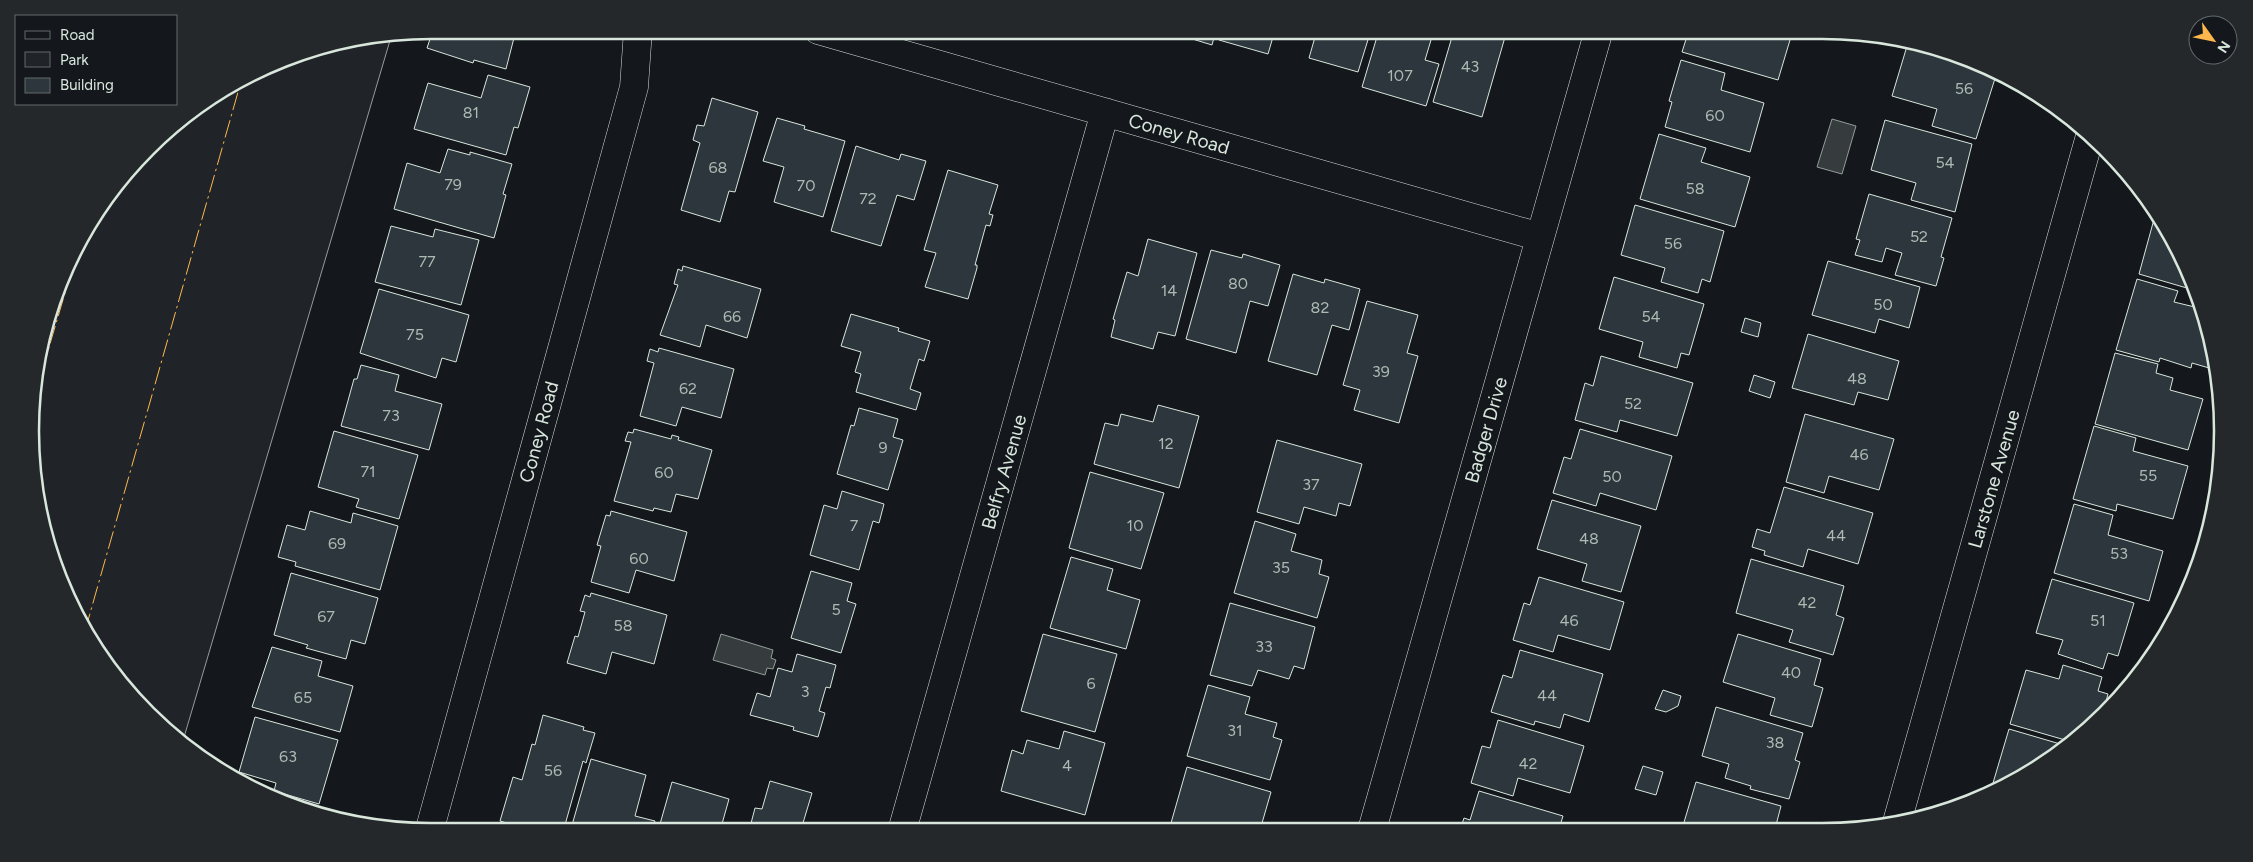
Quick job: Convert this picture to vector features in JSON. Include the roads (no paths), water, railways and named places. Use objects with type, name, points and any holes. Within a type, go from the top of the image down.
[{"type":"street","name":"Coney Road","points":[[430,823],[634,87],[637,39]]},
{"type":"street","name":"Coney Road","points":[[850,39],[1540,237]]},
{"type":"street","name":"Badger Drive","points":[[1374,823],[1596,39]]},
{"type":"street","name":"Belfry Avenue","points":[[904,823],[1105,112]]},
{"type":"street","name":"Larstone Avenue","points":[[1899,816],[2088,143]]}]
